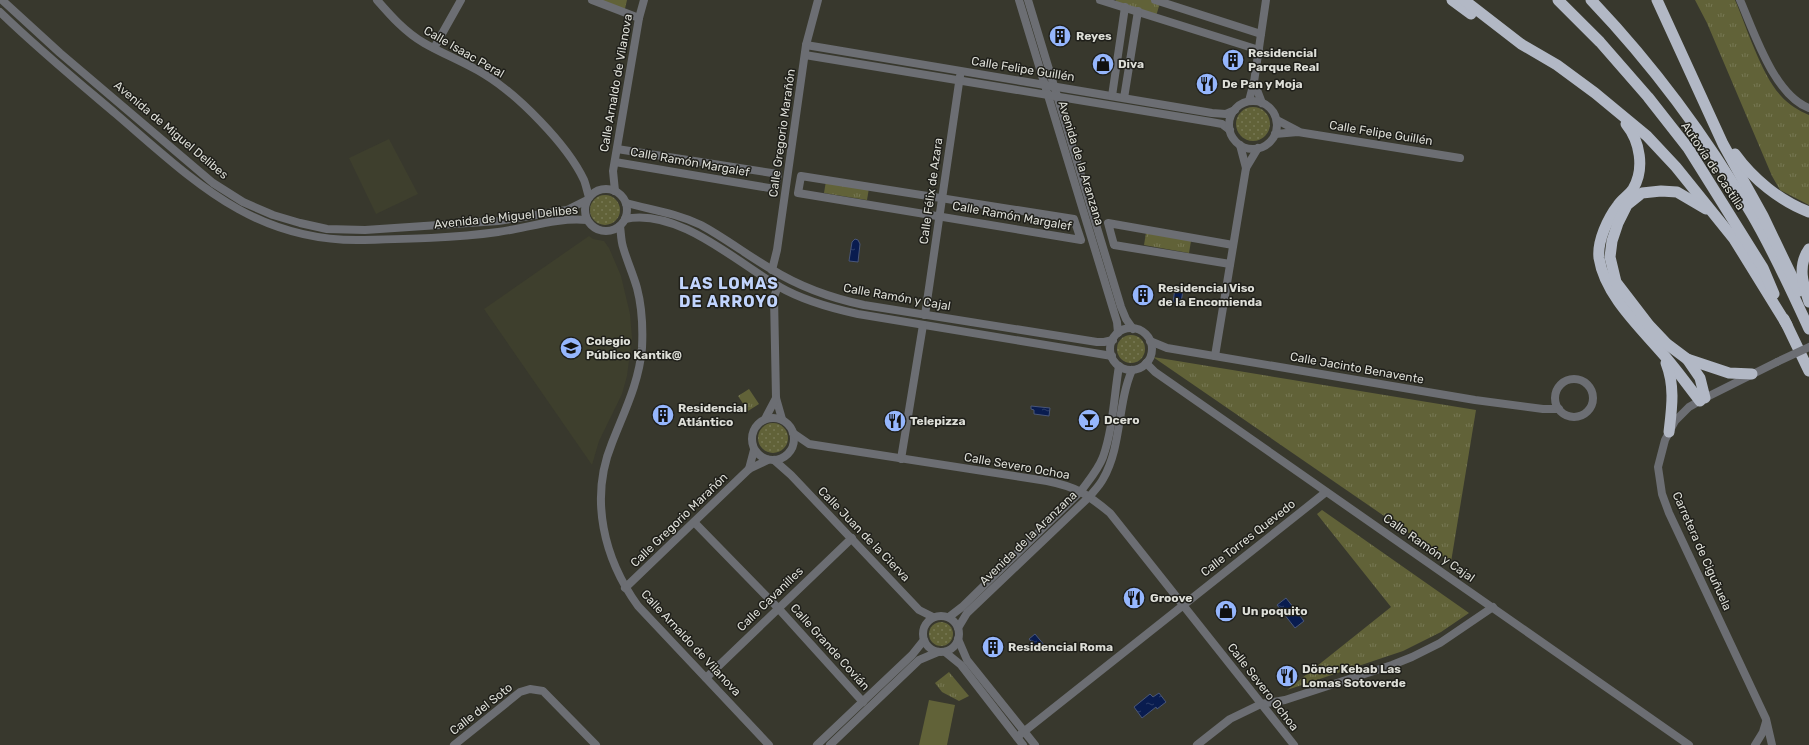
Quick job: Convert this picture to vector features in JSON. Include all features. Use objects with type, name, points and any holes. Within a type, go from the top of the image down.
[{"type":"highway","points":[[1452,0],[1495,30],[1557,65],[1611,105],[1647,136],[1676,167],[1734,239],[1787,325]]},
{"type":"highway","points":[[1464,0],[1521,44]]},
{"type":"highway","name":"Autovía de Castilla","points":[[1558,0],[1600,42],[1644,92],[1688,148],[1763,268],[1787,325],[1809,371]]},
{"type":"highway","name":"Autovía de Castilla","points":[[1591,0],[1620,30],[1667,86],[1708,143],[1751,213],[1809,329]]},
{"type":"highway","points":[[1656,0],[1723,144],[1771,231],[1809,312]]},
{"type":"highway","points":[[1611,105],[1633,133],[1640,158],[1638,178],[1633,190],[1618,205],[1603,230],[1599,257],[1606,282],[1627,312],[1702,399]]},
{"type":"highway","points":[[1705,106],[1733,151],[1748,169],[1772,191],[1809,212]]},
{"type":"highway","points":[[1702,399],[1700,378],[1687,359],[1649,326],[1616,282],[1610,257],[1612,241],[1618,223],[1627,205],[1642,193],[1661,191],[1677,192],[1696,202],[1718,218]]},
{"type":"highway","points":[[1809,249],[1804,259],[1802,279],[1809,302]]},
{"type":"highway","points":[[1662,353],[1670,374],[1673,388],[1673,402],[1669,432]]},
{"type":"highway","points":[[1687,359],[1729,373],[1752,374]]},
{"type":"street","name":"Avenida de Miguel Delibes","points":[[2,0],[60,53],[213,183],[243,202],[273,215],[327,229],[364,230],[498,221],[567,210],[588,199]]},
{"type":"street","name":"Calle Isaac Peral","points":[[377,0],[394,20],[411,35],[485,75],[505,90],[545,127],[571,159],[584,180],[588,199]]},
{"type":"street","points":[[434,48],[461,0]]},
{"type":"street","points":[[592,0],[639,18]]},
{"type":"street","name":"Calle Arnaldo de Vilanova","points":[[615,191],[613,171],[614,162],[639,18],[644,0]]},
{"type":"street","name":"Calle Gregorio Marañón","points":[[772,270],[778,250],[806,45],[818,0]]},
{"type":"street","name":"Avenida de la Aranzana","points":[[1019,0],[1117,322],[1115,337]]},
{"type":"street","name":"Avenida de la Aranzana","points":[[1028,0],[1121,307],[1126,319],[1133,328]]},
{"type":"street","points":[[1100,0],[1259,50]]},
{"type":"street","points":[[1155,0],[1261,34]]},
{"type":"street","points":[[1249,102],[1254,82],[1266,0]]},
{"type":"street","points":[[1740,0],[1771,70],[1783,88],[1804,106],[1809,108]]},
{"type":"street","points":[[1112,96],[1125,8]]},
{"type":"street","points":[[1124,98],[1138,11]]},
{"type":"street","name":"Avenida de Miguel Delibes","points":[[0,12],[52,60],[205,189],[237,210],[267,224],[299,234],[338,241],[472,235],[568,220],[587,220]]},
{"type":"street","name":"Calle Felipe Guillén","points":[[806,45],[1212,113],[1226,114],[1235,110]]},
{"type":"street","name":"Calle Felipe Guillén","points":[[805,56],[1211,122],[1222,124],[1230,130]]},
{"type":"street","name":"Calle Félix de Azara","points":[[924,315],[962,70]]},
{"type":"street","points":[[1254,82],[1262,103]]},
{"type":"street","points":[[1249,102],[1262,103],[1270,108],[1277,120],[1275,134],[1271,141],[1265,146],[1258,148],[1240,145],[1230,130],[1230,123],[1235,110],[1241,104],[1249,102]]},
{"type":"street","name":"Calle Felipe Guillén","points":[[1277,120],[1298,132]]},
{"type":"street","name":"Calle Felipe Guillén","points":[[1275,134],[1298,132],[1460,158]]},
{"type":"street","points":[[1240,145],[1246,168]]},
{"type":"street","points":[[1215,356],[1246,168],[1258,148]]},
{"type":"street","name":"Calle Ramón Margalef","points":[[614,162],[775,189],[777,180],[778,174],[617,150]]},
{"type":"street","name":"Calle Arnaldo de Vilanova","points":[[601,189],[613,171]]},
{"type":"street","name":"Calle Ramón Margalef","points":[[801,176],[1074,219],[1080,240],[798,193],[800,183],[801,176]]},
{"type":"street","name":"Calle Isaac Peral","points":[[584,180],[601,189]]},
{"type":"street","name":"Calle Ramón Margalef","points":[[777,180],[800,183]]},
{"type":"street","points":[[601,189],[615,191],[626,203],[627,210],[625,219],[620,226],[609,231],[597,230],[587,220],[585,214],[588,199],[601,189]]},
{"type":"street","name":"Calle Ramón y Cajal","points":[[626,203],[666,211],[686,218],[702,226],[772,270],[801,286],[837,299],[924,315],[1096,342],[1104,342],[1115,337]]},
{"type":"street","name":"Calle Ramón y Cajal","points":[[625,219],[641,217],[664,221],[680,227],[699,236],[778,286],[800,297],[832,308],[923,325],[1112,356]]},
{"type":"street","points":[[1230,264],[1114,246],[1108,223],[1233,245]]},
{"type":"street","name":"Calle Arnaldo de Vilanova","points":[[620,226],[623,247],[638,289],[642,316],[642,348],[634,387],[628,407],[611,444],[602,479],[600,502],[602,524],[608,548],[625,588],[638,606],[769,745]]},
{"type":"street","name":"Calle Ramón Margalef","points":[[1078,229],[1111,234]]},
{"type":"street","name":"Calle Arnaldo de Vilanova","points":[[609,231],[623,247]]},
{"type":"street","points":[[778,286],[774,297],[776,398],[782,419]]},
{"type":"street","points":[[901,459],[923,325]]},
{"type":"street","points":[[1133,328],[1143,332],[1150,341],[1152,351],[1144,365],[1132,370],[1119,366],[1112,356],[1110,347],[1115,337],[1122,330],[1133,328]]},
{"type":"street","name":"Calle Jacinto Benavente","points":[[1150,341],[1167,348],[1475,400],[1543,409],[1559,409]]},
{"type":"street","name":"Carretera de Ciguñuela","points":[[1772,745],[1766,719],[1669,513],[1662,494],[1658,467],[1660,453],[1669,432],[1682,413],[1689,407],[1752,374],[1809,347]]},
{"type":"street","name":"Calle Jacinto Benavente","points":[[1152,351],[1167,348]]},
{"type":"street","name":"Calle Ramón y Cajal","points":[[1144,365],[1493,606],[1689,745]]},
{"type":"street","name":"Avenida de la Aranzana","points":[[949,617],[962,607],[1081,491],[1095,473],[1107,443],[1119,366]]},
{"type":"street","name":"Avenida de la Aranzana","points":[[958,628],[967,613],[1090,496],[1103,480],[1111,462],[1116,444],[1126,384],[1132,370]]},
{"type":"street","points":[[1570,379],[1582,380],[1591,389],[1593,401],[1591,406],[1583,414],[1573,416],[1568,415],[1559,409],[1556,400],[1557,391],[1560,386],[1570,379]]},
{"type":"street","points":[[766,419],[776,398]]},
{"type":"street","points":[[1543,409],[1556,400]]},
{"type":"street","points":[[771,417],[782,419],[787,423],[793,433],[794,438],[792,449],[785,456],[771,460],[762,458],[754,450],[752,444],[753,431],[760,422],[766,419],[771,417]]},
{"type":"street","name":"Calle Severo Ochoa","points":[[793,433],[809,444],[1047,481],[1069,486],[1090,496],[1110,513],[1294,745]]},
{"type":"street","name":"Calle Severo Ochoa","points":[[792,449],[809,444]]},
{"type":"street","points":[[749,469],[754,450]]},
{"type":"street","name":"Calle Juan de la Cierva","points":[[785,456],[791,475]]},
{"type":"street","name":"Calle Gregorio Marañón","points":[[625,588],[749,469],[771,460]]},
{"type":"street","name":"Calle Juan de la Cierva","points":[[771,460],[791,475],[920,610],[933,617]]},
{"type":"street","name":"Calle Torres Quevedo","points":[[1017,737],[1326,492]]},
{"type":"street","name":"Calle Grande Covián","points":[[694,522],[778,608],[863,702]]},
{"type":"street","name":"Calle Cavanilles","points":[[706,678],[852,538]]},
{"type":"street","points":[[1197,745],[1230,719],[1261,704],[1285,700],[1412,657],[1440,643],[1493,606]]},
{"type":"street","name":"Calle Juan de la Cierva","points":[[920,610],[925,624]]},
{"type":"street","points":[[1023,745],[961,665],[941,652],[927,646],[922,632],[925,624],[933,617],[941,615],[949,617],[955,621],[958,628],[958,639],[967,660],[1035,745]]},
{"type":"street","points":[[830,745],[919,660],[955,645],[958,639]]},
{"type":"street","points":[[818,745],[918,649],[924,640]]},
{"type":"street","name":"Calle del Soto","points":[[454,745],[520,692],[530,689],[543,691],[596,745]]},
{"type":"street","points":[[1755,745],[1763,732],[1766,719]]},
{"type":"shaded area","points":[[389,139],[418,194],[376,214],[349,158]]},
{"type":"shaded area","name":"Colegio Público Kantik@","points":[[589,236],[593,239],[604,241],[609,248],[621,276],[630,314],[632,338],[627,376],[622,394],[599,441],[592,465],[484,309]]},
{"type":"green space","points":[[594,0],[627,0],[624,13]]},
{"type":"green space","points":[[1116,0],[1151,0],[1160,3],[1156,16],[1115,3]]},
{"type":"green space","points":[[1695,0],[1735,0],[1755,50],[1767,76],[1774,87],[1787,102],[1809,115],[1809,205],[1780,190],[1772,176],[1707,23]]},
{"type":"green space","points":[[1250,107],[1256,107],[1260,108],[1267,114],[1270,124],[1269,131],[1263,138],[1256,141],[1250,141],[1246,140],[1239,134],[1236,127],[1236,121],[1237,117],[1243,110]]},
{"type":"green space","points":[[826,181],[869,188],[867,200],[824,193]]},
{"type":"green space","points":[[605,195],[616,199],[620,210],[616,221],[605,225],[594,221],[590,210],[594,199]]},
{"type":"green space","points":[[1146,233],[1191,241],[1189,253],[1144,245]]},
{"type":"green space","points":[[1131,335],[1141,339],[1145,349],[1141,359],[1131,363],[1121,359],[1117,349],[1121,339]]},
{"type":"green space","points":[[1153,357],[1476,410],[1451,562]]},
{"type":"green space","points":[[749,389],[759,404],[748,411],[738,396]]},
{"type":"green space","points":[[773,423],[784,427],[788,438],[784,449],[773,453],[762,449],[758,438],[762,427]]},
{"type":"green space","points":[[1322,510],[1469,613],[1441,632],[1403,651],[1287,690],[1391,607],[1317,514]]},
{"type":"green space","points":[[941,622],[946,623],[952,629],[952,639],[946,645],[941,646],[936,645],[930,639],[929,634],[930,629],[936,623]]},
{"type":"green space","points":[[949,672],[969,696],[959,701],[942,692],[935,683]]},
{"type":"green space","points":[[929,700],[955,705],[947,745],[919,745]]},
{"type":"water","points":[[855,239],[858,240],[860,244],[858,262],[849,261],[852,242]]},
{"type":"water","points":[[1175,288],[1183,290],[1181,303],[1173,302]]},
{"type":"water","points":[[1031,406],[1050,408],[1049,416],[1034,414],[1034,410],[1031,409]]},
{"type":"water","points":[[1286,598],[1304,621],[1295,628],[1277,605]]},
{"type":"water","points":[[1035,634],[1045,646],[1039,651],[1029,639]]},
{"type":"water","points":[[1159,693],[1166,702],[1157,709],[1156,707],[1142,718],[1134,707],[1150,694],[1153,697]]},
{"type":"place","name":"Reyes","points":[[1060,36]]},
{"type":"place","name":"Residencial Parque Real","points":[[1233,60]]},
{"type":"place","name":"Diva","points":[[1103,64]]},
{"type":"place","name":"De Pan y Moja","points":[[1207,84]]},
{"type":"place","name":"Residencial Viso de la Encomienda","points":[[1143,295]]},
{"type":"place","name":"Colegio Público Kantik@","points":[[571,348]]},
{"type":"place","name":"Residencial Atlántico","points":[[663,415]]},
{"type":"place","name":"Dcero","points":[[1089,420]]},
{"type":"place","name":"Telepizza","points":[[895,421]]},
{"type":"place","name":"Groove","points":[[1134,598]]},
{"type":"place","name":"Un poquito","points":[[1226,611]]},
{"type":"place","name":"Residencial Roma","points":[[993,647]]},
{"type":"place","name":"Döner Kebab Las Lomas Sotoverde","points":[[1287,676]]},
{"type":"district","name":"LAS LOMAS DE ARROYO","points":[[729,292]]}]
